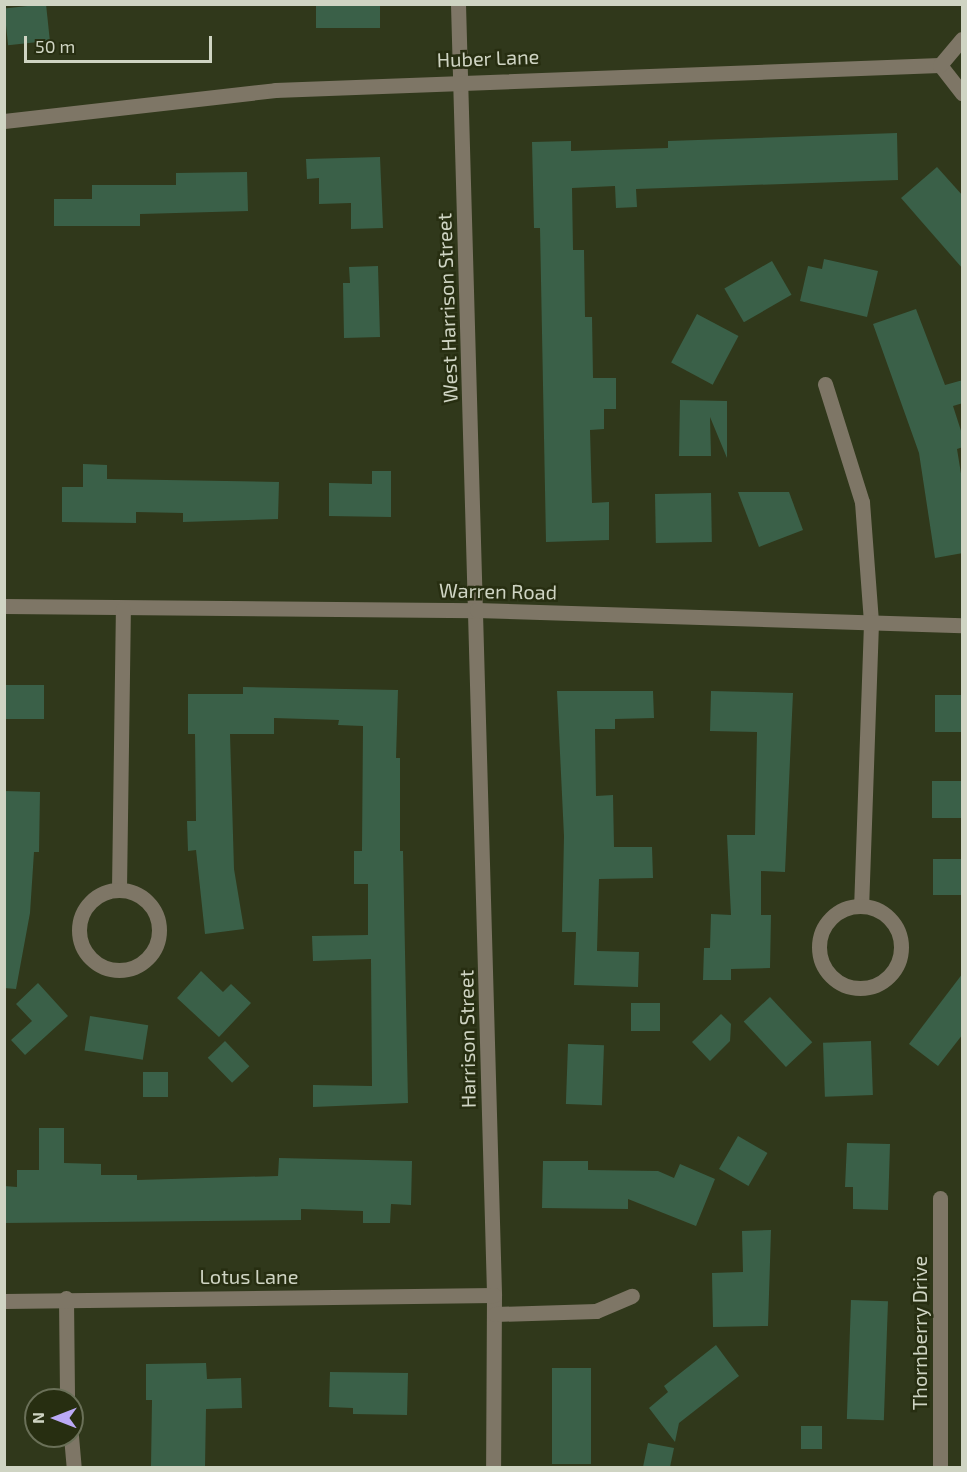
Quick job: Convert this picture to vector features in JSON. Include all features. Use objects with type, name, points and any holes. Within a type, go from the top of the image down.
[{"type":"street","name":"West Harrison Street","points":[[458,4],[477,610]]},
{"type":"street","points":[[963,39],[940,65],[963,93]]},
{"type":"street","name":"Huber Lane","points":[[4,121],[275,90],[460,80],[940,65]]},
{"type":"street","points":[[825,384],[862,502],[871,623],[861,905]]},
{"type":"street","name":"Warren Road","points":[[4,606],[123,609],[477,610],[963,625]]},
{"type":"street","points":[[118,889],[123,609]]},
{"type":"street","name":"Harrison Street","points":[[477,610],[495,1314],[493,1467]]},
{"type":"street","points":[[118,889],[144,898],[158,921],[155,949],[135,967],[122,970],[92,960],[78,932],[80,919],[94,897],[118,889]]},
{"type":"street","points":[[861,905],[886,914],[900,937],[901,950],[885,978],[868,987],[854,987],[831,975],[820,950],[826,924],[836,914],[861,905]]},
{"type":"street","name":"Thornberry Drive","points":[[940,1198],[940,1467]]},
{"type":"street","name":"Lotus Lane","points":[[4,1301],[66,1298],[494,1295]]},
{"type":"street","points":[[495,1314],[596,1311],[632,1296]]},
{"type":"street","points":[[66,1298],[67,1388]]},
{"type":"street","points":[[72,1448],[74,1467]]},
{"type":"building","points":[[46,4],[50,41],[8,45],[4,8]]},
{"type":"building","points":[[316,4],[380,4],[380,28],[316,28]]},
{"type":"building","points":[[897,133],[898,180],[636,189],[637,207],[616,208],[615,186],[572,188],[573,250],[584,250],[585,317],[592,317],[593,378],[616,378],[616,409],[604,409],[604,429],[590,430],[592,503],[609,502],[609,540],[546,542],[540,228],[534,228],[532,142],[571,141],[571,151],[668,148],[668,141]]},
{"type":"building","points":[[380,157],[383,228],[351,229],[351,203],[319,204],[319,178],[307,179],[306,159]]},
{"type":"building","points":[[937,167],[963,196],[963,269],[901,198]]},
{"type":"building","points":[[247,172],[248,211],[140,214],[140,226],[54,226],[54,199],[92,199],[92,185],[176,185],[176,173]]},
{"type":"building","points":[[824,259],[878,271],[867,317],[800,301],[808,266],[822,269]]},
{"type":"building","points":[[772,261],[792,295],[744,322],[724,288]]},
{"type":"building","points":[[378,266],[380,337],[344,338],[343,283],[350,283],[349,267]]},
{"type":"building","points":[[916,309],[945,385],[963,380],[963,403],[953,406],[963,437],[963,447],[957,449],[963,486],[963,553],[935,558],[919,453],[873,324]]},
{"type":"building","points":[[697,314],[738,336],[713,385],[671,363]]},
{"type":"building","points":[[680,400],[727,401],[727,458],[710,417],[711,456],[679,456]]},
{"type":"building","points":[[83,464],[107,465],[107,479],[279,482],[278,519],[183,522],[183,513],[136,512],[136,523],[62,522],[62,487],[83,487]]},
{"type":"building","points":[[372,471],[391,471],[391,517],[329,516],[329,483],[372,484]]},
{"type":"building","points":[[738,492],[789,492],[803,530],[759,547]]},
{"type":"building","points":[[711,493],[712,542],[656,543],[655,494]]},
{"type":"building","points":[[4,685],[44,685],[44,719],[4,719]]},
{"type":"building","points":[[243,687],[398,690],[396,758],[400,758],[400,851],[403,851],[408,1103],[313,1107],[313,1085],[372,1086],[371,959],[313,961],[312,936],[368,935],[368,884],[354,884],[354,851],[362,851],[363,726],[338,725],[339,720],[274,718],[274,734],[230,734],[234,869],[244,929],[205,934],[196,850],[188,851],[187,821],[196,821],[195,734],[188,734],[188,694],[243,694]]},
{"type":"building","points":[[557,691],[653,691],[654,718],[615,719],[615,729],[595,729],[596,796],[613,795],[614,847],[652,847],[653,878],[599,879],[597,951],[639,952],[638,987],[574,985],[576,932],[562,932],[564,836]]},
{"type":"building","points":[[711,691],[793,693],[785,872],[761,871],[761,915],[771,915],[770,968],[731,969],[731,980],[703,980],[704,948],[710,948],[711,914],[731,915],[727,835],[755,835],[757,732],[710,731]]},
{"type":"building","points":[[935,695],[962,695],[962,732],[935,732]]},
{"type":"building","points":[[932,781],[962,781],[962,818],[932,818]]},
{"type":"building","points":[[4,791],[40,792],[39,852],[34,852],[30,913],[16,989],[4,988]]},
{"type":"building","points":[[933,859],[962,859],[962,895],[933,895]]},
{"type":"building","points":[[201,971],[223,992],[231,984],[251,1003],[219,1037],[177,998]]},
{"type":"building","points":[[963,973],[963,1034],[938,1066],[909,1044]]},
{"type":"building","points":[[38,983],[68,1016],[25,1055],[11,1040],[32,1021],[16,1004]]},
{"type":"building","points":[[770,997],[812,1042],[786,1067],[744,1022]]},
{"type":"building","points":[[631,1003],[660,1003],[660,1031],[631,1031]]},
{"type":"building","points":[[721,1014],[731,1024],[730,1041],[710,1061],[692,1042]]},
{"type":"building","points":[[90,1016],[148,1025],[143,1060],[85,1051]]},
{"type":"building","points":[[225,1041],[249,1066],[232,1083],[208,1058]]},
{"type":"building","points":[[871,1041],[873,1095],[825,1097],[823,1043]]},
{"type":"building","points":[[568,1044],[604,1045],[602,1105],[566,1104]]},
{"type":"building","points":[[143,1072],[168,1072],[168,1097],[143,1097]]},
{"type":"building","points":[[39,1128],[64,1128],[64,1163],[101,1164],[101,1175],[137,1175],[137,1180],[278,1176],[279,1158],[412,1161],[411,1205],[391,1204],[390,1223],[363,1223],[363,1211],[301,1209],[301,1220],[4,1223],[4,1186],[17,1187],[17,1170],[39,1170]]},
{"type":"building","points":[[738,1136],[767,1153],[748,1186],[719,1169]]},
{"type":"building","points":[[847,1143],[890,1144],[888,1210],[853,1209],[853,1187],[845,1187]]},
{"type":"building","points":[[543,1161],[588,1161],[588,1170],[658,1171],[674,1178],[680,1164],[715,1179],[696,1226],[628,1199],[628,1209],[542,1208]]},
{"type":"building","points":[[771,1230],[768,1326],[713,1327],[712,1273],[743,1272],[742,1231]]},
{"type":"building","points":[[851,1300],[888,1301],[884,1420],[847,1419]]},
{"type":"building","points":[[716,1345],[739,1376],[679,1423],[675,1442],[649,1408],[668,1392],[664,1386]]},
{"type":"building","points":[[206,1363],[207,1379],[241,1378],[242,1408],[206,1409],[205,1467],[151,1467],[152,1400],[146,1400],[146,1364]]},
{"type":"building","points":[[552,1368],[591,1368],[591,1464],[552,1464]]},
{"type":"building","points":[[330,1372],[408,1373],[407,1415],[353,1414],[353,1408],[329,1407]]},
{"type":"building","points":[[801,1426],[822,1426],[822,1449],[801,1449]]},
{"type":"building","points":[[648,1443],[674,1448],[670,1467],[643,1467]]}]
